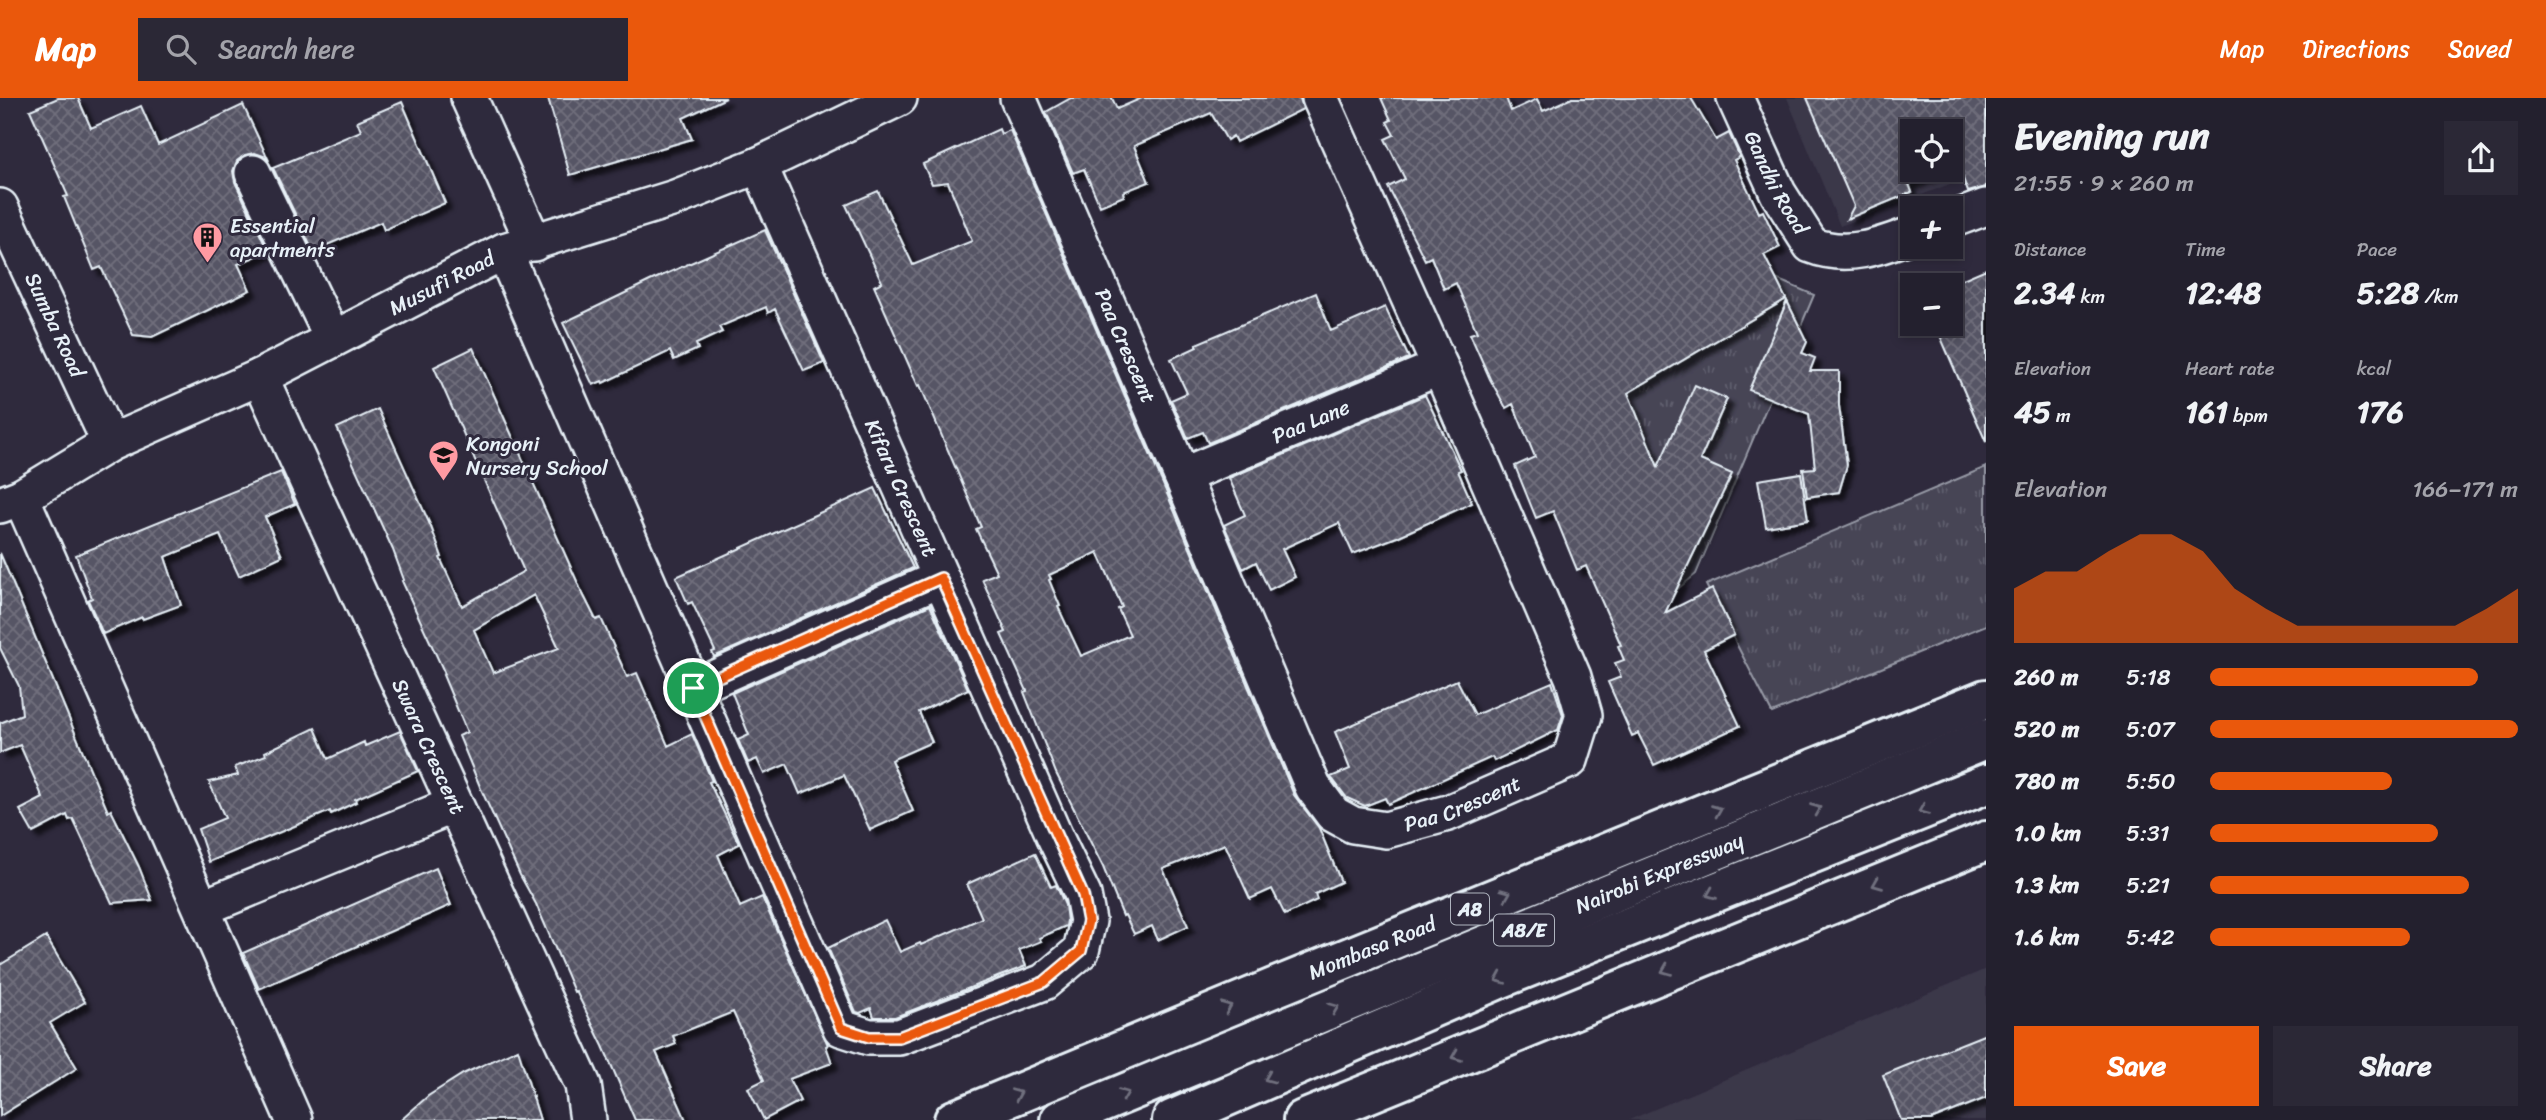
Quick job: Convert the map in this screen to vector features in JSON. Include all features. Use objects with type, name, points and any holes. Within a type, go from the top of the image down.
[{"type":"highway","name":"Mombasa Road","points":[[954,1120],[1986,699]]},
{"type":"highway","name":"Nairobi Expressway","points":[[1060,1120],[1986,739]]},
{"type":"highway","name":"Nairobi Expressway","points":[[1171,1120],[1501,978],[1986,784]]},
{"type":"highway","points":[[1303,1120],[1986,841]]},
{"type":"street","name":"Kifaru Crescent","points":[[469,98],[519,247],[693,688],[841,1028],[869,1037],[899,1037],[1044,982],[1081,951],[1088,921],[1083,895],[759,165]]},
{"type":"street","name":"Paa Crescent","points":[[1018,98],[1182,476],[1313,788],[1333,814],[1353,825],[1386,830],[1448,813],[1570,760],[1584,715],[1573,677],[1440,367],[1320,98]]},
{"type":"street","name":"Gandhi Road","points":[[1735,98],[1778,193],[1811,246],[1843,253],[1875,248],[1900,239]]},
{"type":"street","name":"Musufi Road","points":[[11,501],[110,443],[260,377],[519,247],[675,198],[759,165],[887,101]]},
{"type":"street","points":[[253,173],[333,340]]},
{"type":"street","name":"Sumba Road","points":[[0,207],[110,443]]},
{"type":"street","points":[[1963,216],[1986,207]]},
{"type":"street","name":"Paa Lane","points":[[1182,476],[1440,367]]},
{"type":"street","name":"Swara Crescent","points":[[260,377],[583,1085],[588,1120]]},
{"type":"street","points":[[11,501],[202,908],[294,1120]]},
{"type":"street","points":[[693,688],[941,578]]},
{"type":"street","points":[[202,908],[454,805]]},
{"type":"shaded area","points":[[1787,98],[1915,98],[1924,119],[1900,119],[1900,182],[1950,184],[1919,196],[1900,196],[1900,203],[1840,226]]},
{"type":"shaded area","points":[[1986,969],[1986,1120],[1629,1120]]},
{"type":"green space","points":[[1769,276],[1814,295],[1696,574],[1673,593],[1567,376]]},
{"type":"green space","points":[[1986,467],[1986,625],[1772,713],[1706,585]]},
{"type":"building","points":[[58,98],[78,98],[91,128],[141,106],[158,145],[243,105],[269,161],[255,153],[245,155],[237,161],[233,171],[235,182],[268,251],[238,264],[250,290],[152,337],[133,335],[101,267],[94,270],[64,197],[68,196],[30,110]]},
{"type":"building","points":[[548,98],[726,98],[683,118],[692,139],[570,175]]},
{"type":"building","points":[[1071,98],[1112,98],[1117,109],[1142,98],[1300,98],[1303,109],[1236,142],[1233,136],[1227,140],[1211,113],[1134,146],[1149,182],[1123,192],[1124,196],[1100,206],[1084,169],[1073,173],[1046,112]]},
{"type":"building","points":[[1381,98],[1506,98],[1511,111],[1537,99],[1543,111],[1572,98],[1691,98],[1716,140],[1729,133],[1740,157],[1734,160],[1759,213],[1763,211],[1780,247],[1764,255],[1786,299],[1628,393],[1658,467],[1695,385],[1727,399],[1700,460],[1732,474],[1665,613],[1712,589],[1734,635],[1704,650],[1740,726],[1654,765],[1638,733],[1632,736],[1608,682],[1621,677],[1615,663],[1624,660],[1618,646],[1621,645],[1586,566],[1577,570],[1553,511],[1536,518],[1515,466],[1535,457],[1513,404],[1506,408],[1490,379],[1470,334],[1477,332],[1456,283],[1444,289],[1431,257],[1425,260],[1388,187],[1405,179],[1385,139],[1394,135],[1387,122],[1391,120]]},
{"type":"building","points":[[1807,98],[1986,98],[1986,187],[1968,192],[1963,178],[1963,119],[1900,119],[1900,182],[1913,182],[1909,184],[1912,192],[1847,219],[1854,206]]},
{"type":"building","points":[[402,102],[445,203],[384,230],[381,222],[313,251],[273,168],[361,131],[357,121]]},
{"type":"building","points":[[999,129],[1001,134],[1010,130],[1294,795],[1319,828],[1341,882],[1315,894],[1317,900],[1285,915],[1272,889],[1250,899],[1225,844],[1163,869],[1188,926],[1158,940],[1152,926],[1134,934],[1125,915],[1123,916],[1103,867],[1056,773],[1024,692],[1027,691],[1001,634],[1006,632],[982,579],[997,573],[976,529],[981,527],[874,286],[882,282],[846,205],[878,191],[913,265],[972,241],[948,182],[932,184],[923,164]],"holes":[[[1098,552],[1122,607],[1118,609],[1130,635],[1081,656],[1058,607],[1060,606],[1049,575]]]},
{"type":"building","points":[[765,230],[824,363],[804,371],[775,309],[768,313],[766,307],[719,327],[722,332],[696,344],[698,349],[674,360],[670,351],[603,383],[602,381],[593,385],[563,323]]},
{"type":"building","points":[[1986,269],[1986,442],[1940,336],[1963,336],[1963,279]]},
{"type":"building","points":[[1316,293],[1331,331],[1385,307],[1409,358],[1208,443],[1203,432],[1188,438],[1171,400],[1187,393],[1171,359],[1197,347],[1196,344]]},
{"type":"building","points":[[1787,301],[1807,342],[1802,353],[1815,358],[1810,371],[1839,371],[1839,406],[1847,465],[1839,492],[1807,497],[1803,469],[1815,468],[1809,414],[1749,390]]},
{"type":"building","points":[[473,348],[580,588],[596,620],[601,618],[627,677],[637,673],[668,746],[692,734],[712,781],[709,782],[739,844],[718,855],[740,907],[762,897],[828,1045],[826,1046],[832,1063],[789,1079],[800,1101],[764,1120],[748,1088],[764,1080],[733,1012],[673,1036],[676,1044],[656,1052],[686,1120],[635,1120],[603,1046],[576,991],[574,992],[536,904],[481,789],[459,736],[467,732],[443,675],[445,674],[402,581],[404,580],[393,550],[337,428],[378,409],[431,527],[442,557],[440,558],[462,606],[524,571],[434,367]],"holes":[[[534,595],[559,648],[493,673],[474,630]]]},
{"type":"building","points":[[1425,395],[1461,470],[1458,471],[1472,503],[1353,554],[1339,523],[1282,549],[1295,577],[1269,590],[1256,562],[1243,569],[1224,525],[1245,515],[1229,478]]},
{"type":"building","points":[[281,472],[295,504],[265,517],[282,556],[239,576],[220,535],[165,557],[181,605],[143,619],[142,617],[103,634],[88,600],[92,598],[76,555]]},
{"type":"building","points":[[1801,473],[1808,520],[1766,527],[1758,480]]},
{"type":"building","points":[[875,488],[913,568],[714,657],[712,652],[715,651],[692,602],[688,604],[676,577]]},
{"type":"building","points":[[0,553],[108,812],[111,810],[152,900],[112,903],[73,819],[69,820],[67,815],[33,833],[20,810],[43,798],[20,745],[0,753],[0,723],[22,714],[19,686],[0,648]]},
{"type":"building","points":[[930,605],[968,689],[919,712],[932,742],[891,760],[913,811],[870,830],[844,775],[800,794],[787,764],[764,774],[757,759],[748,763],[738,740],[749,735],[732,693]]},
{"type":"building","points":[[1457,680],[1475,715],[1552,682],[1563,715],[1558,730],[1494,761],[1492,757],[1388,804],[1385,798],[1365,806],[1347,798],[1331,777],[1350,769],[1335,732]]},
{"type":"building","points":[[315,728],[328,759],[364,742],[365,746],[400,731],[418,771],[355,799],[356,802],[331,814],[330,811],[209,862],[198,829],[225,818],[209,782],[238,775],[235,767],[266,755],[265,752]]},
{"type":"building","points":[[1035,853],[1051,887],[1056,885],[1065,905],[1067,921],[1066,926],[1019,950],[1026,966],[895,1017],[874,1017],[871,1008],[856,1012],[828,948],[885,920],[900,952],[982,918],[967,884]]},
{"type":"building","points":[[436,868],[451,905],[259,989],[243,953]]},
{"type":"building","points":[[46,937],[85,1002],[50,1023],[77,1068],[0,1116],[0,965]]},
{"type":"building","points":[[1986,1034],[1986,1098],[1931,1120],[1901,1120],[1883,1075]]},
{"type":"building","points":[[518,1049],[540,1120],[401,1120],[428,1096],[463,1074]]},
{"type":"place","name":"Essential apartments","points":[[207,265]]},
{"type":"place","name":"Kongoni Nursery School","points":[[443,483]]},
{"type":"route","points":[[941,578],[1083,895],[1088,921],[1081,951],[1044,982],[899,1037],[869,1037],[841,1028],[693,688],[941,578]]}]
